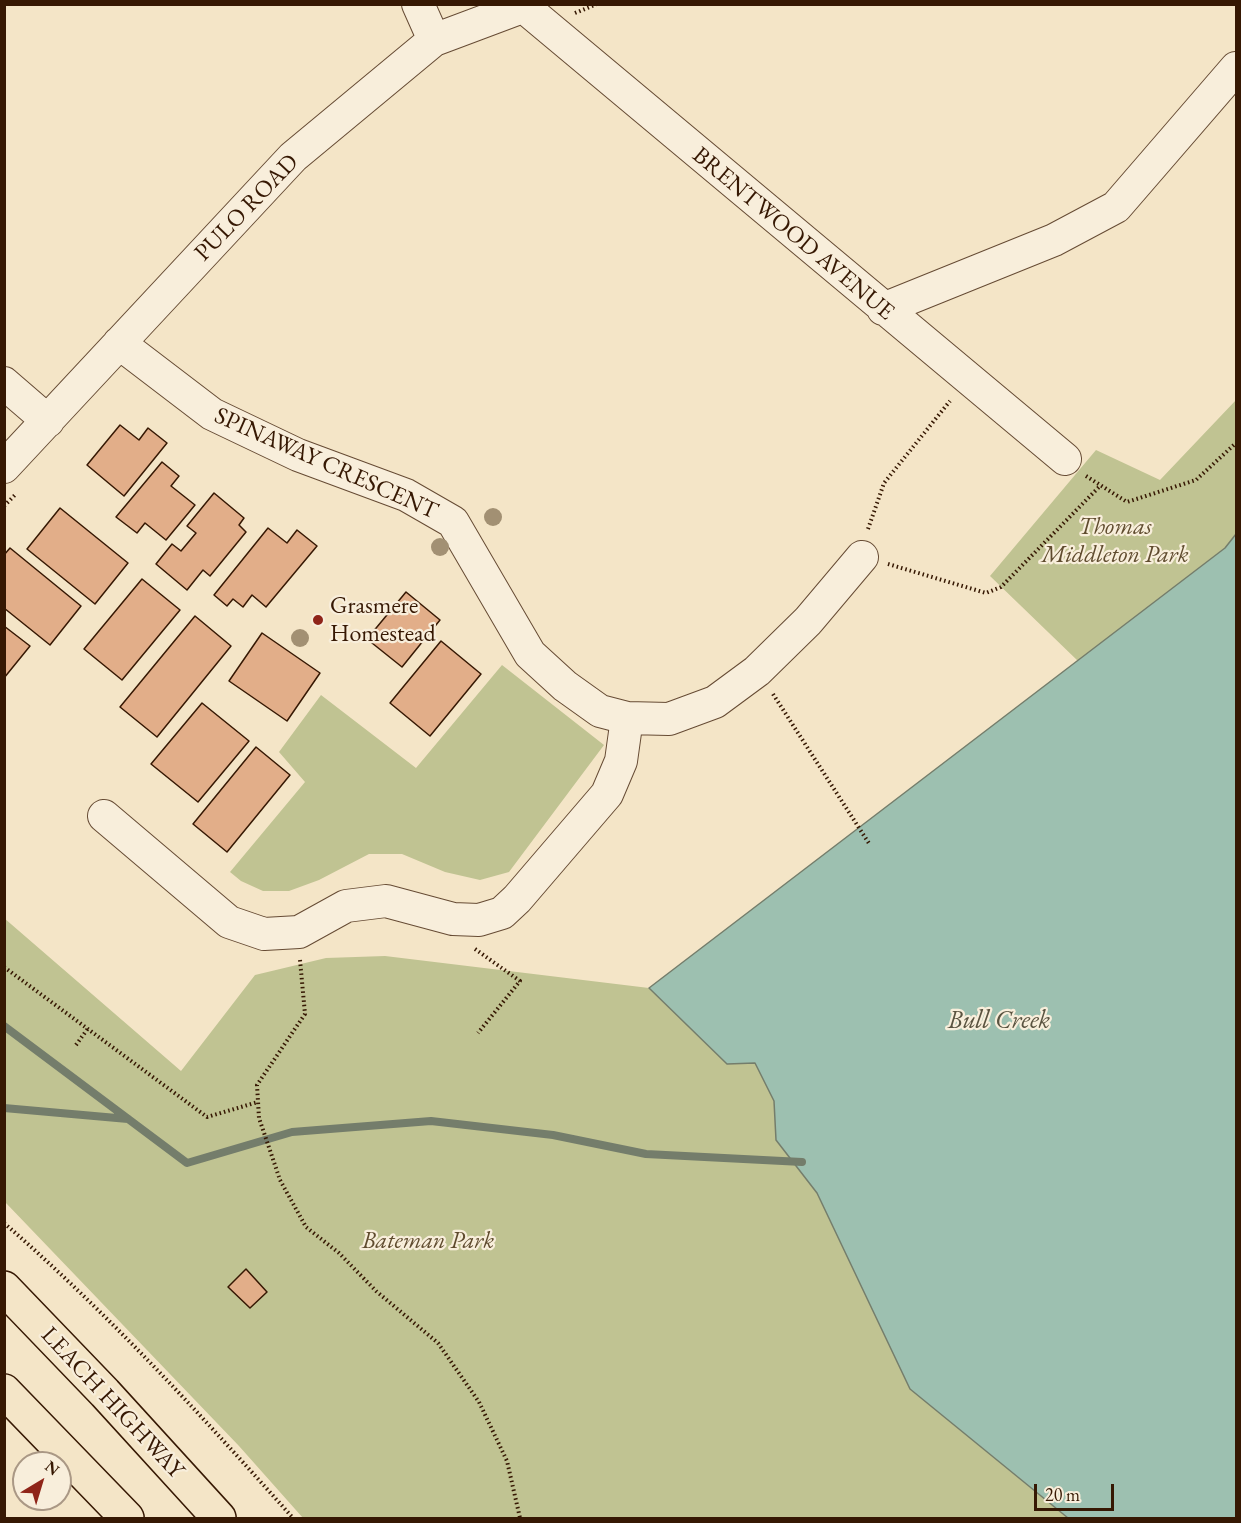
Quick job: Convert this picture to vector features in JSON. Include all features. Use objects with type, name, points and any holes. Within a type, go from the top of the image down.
[{"type":"highway","name":"LEACH HIGHWAY","points":[[4,1288],[105,1392],[219,1518]]},
{"type":"highway","points":[[4,1391],[127,1518]]},
{"type":"street","points":[[418,4],[434,40]]},
{"type":"street","name":"PULO ROAD","points":[[12,479],[48,421],[293,157],[434,40],[532,12]]},
{"type":"street","name":"BRENTWOOD AVENUE","points":[[532,12],[883,309],[1065,459]]},
{"type":"street","points":[[883,309],[1054,240],[1116,207],[1236,68]]},
{"type":"street","name":"SPINAWAY CRESCENT","points":[[119,343],[212,414],[298,455],[406,495],[453,522],[530,654],[565,686],[600,711],[627,718],[669,719],[715,702],[757,671],[808,621],[862,557]]},
{"type":"street","points":[[4,383],[48,421]]},
{"type":"street","points":[[104,816],[229,922],[264,934],[299,932],[346,906],[386,901],[453,919],[479,920],[502,913],[607,794],[621,761],[627,718]]},
{"type":"path","points":[[532,12],[597,4]]},
{"type":"path","points":[[967,379],[884,483],[869,522],[862,557],[986,593],[1001,587],[1100,487]]},
{"type":"path","points":[[1065,459],[1100,487],[1127,502],[1196,480],[1236,442]]},
{"type":"path","points":[[4,506],[12,479]]},
{"type":"path","points":[[757,671],[870,845]]},
{"type":"path","points":[[299,932],[305,1014],[257,1085],[259,1118],[269,1154],[306,1227],[339,1253],[376,1291],[438,1343],[478,1402],[507,1461],[520,1518]]},
{"type":"path","points":[[471,947],[520,981],[478,1033]]},
{"type":"path","points":[[4,967],[89,1027],[207,1117],[258,1102]]},
{"type":"path","points":[[76,1045],[89,1027]]},
{"type":"path","points":[[4,1223],[62,1272],[234,1451],[294,1518]]},
{"type":"green space","name":"Thomas Middleton Park","points":[[1236,400],[1236,534],[1225,548],[1078,661],[990,576],[1096,450],[1160,480]]},
{"type":"green space","points":[[502,665],[604,745],[509,872],[480,880],[445,872],[402,854],[369,854],[319,880],[289,891],[263,891],[241,881],[230,872],[305,782],[279,752],[321,695],[416,768]]},
{"type":"green space","name":"Bateman Park","points":[[4,918],[181,1071],[255,975],[326,958],[385,956],[649,988],[727,1064],[755,1062],[774,1101],[776,1140],[817,1193],[910,1389],[1068,1518],[303,1518],[239,1446],[5,1202]]},
{"type":"water","name":"Bull Creek","points":[[1236,534],[1236,1518],[1068,1518],[910,1389],[817,1193],[776,1140],[774,1101],[755,1063],[727,1064],[649,988],[1225,548]]},
{"type":"building","points":[[120,425],[139,440],[148,428],[167,443],[124,496],[87,465]]},
{"type":"building","points":[[162,462],[179,476],[171,486],[195,505],[166,540],[145,523],[137,533],[116,517]]},
{"type":"building","points":[[214,493],[244,518],[239,525],[246,532],[210,576],[203,570],[187,590],[156,564],[172,544],[181,551],[196,533],[187,526]]},
{"type":"building","points":[[60,508],[128,563],[95,604],[27,549]]},
{"type":"building","points":[[268,528],[287,543],[297,530],[317,546],[266,607],[252,595],[243,607],[233,599],[227,606],[214,595]]},
{"type":"building","points":[[10,548],[81,606],[50,645],[4,608],[4,555]]},
{"type":"building","points":[[142,579],[180,610],[122,680],[84,649]]},
{"type":"building","points":[[406,592],[440,620],[402,667],[367,639]]},
{"type":"building","points":[[195,616],[231,646],[157,737],[120,707]]},
{"type":"building","points":[[4,626],[30,646],[4,678]]},
{"type":"building","points":[[262,633],[320,673],[287,721],[229,681]]},
{"type":"building","points":[[441,641],[481,674],[430,736],[390,703]]},
{"type":"building","points":[[202,703],[249,741],[198,802],[151,764]]},
{"type":"building","points":[[256,747],[290,775],[227,852],[193,824]]},
{"type":"building","points":[[246,1269],[267,1292],[250,1308],[228,1287]]},
{"type":"waterway","points":[[4,1026],[187,1163],[292,1132],[431,1121],[553,1135],[646,1154],[802,1162]]},
{"type":"waterway","points":[[4,1108],[128,1119]]},
{"type":"place","name":"Grasmere Homestead","points":[[318,620]]}]
